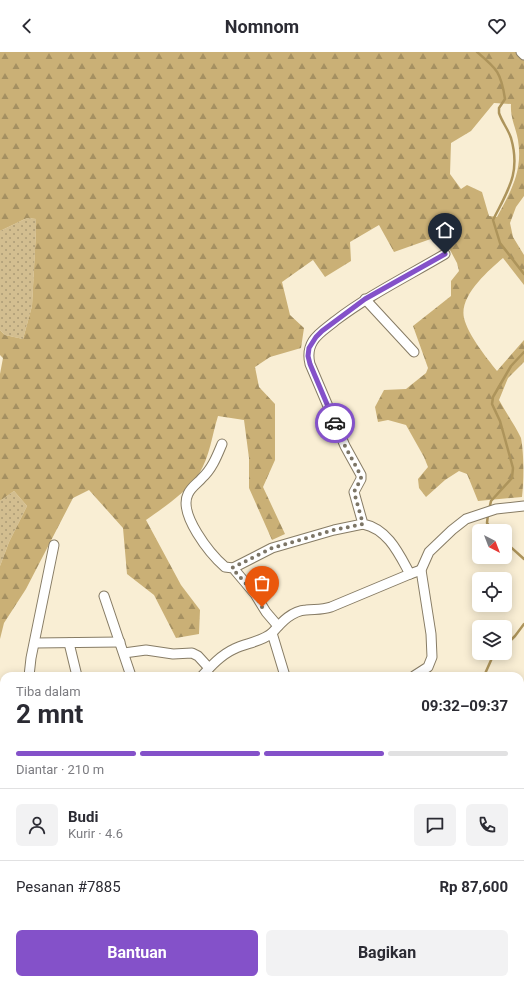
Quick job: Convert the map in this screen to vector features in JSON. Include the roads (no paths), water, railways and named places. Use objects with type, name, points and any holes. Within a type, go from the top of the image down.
[{"type":"street","points":[[521,52],[524,55]]},
{"type":"street","points":[[363,524],[354,492],[361,479],[361,476],[345,446],[310,364],[308,356],[309,348],[316,337],[365,299],[445,254]]},
{"type":"street","points":[[365,299],[414,352]]},
{"type":"street","points":[[222,444],[209,471],[189,492],[186,505],[189,516],[198,535],[209,551],[225,567],[232,568],[272,548],[334,530],[363,524],[373,526],[389,539],[410,574]]},
{"type":"street","points":[[420,672],[428,667],[432,657],[431,634],[421,570],[429,552],[438,542],[466,519],[496,509],[524,506]]},
{"type":"street","points":[[29,672],[54,545]]},
{"type":"street","points":[[232,568],[255,594],[266,612],[275,630],[284,672]]},
{"type":"street","points":[[206,672],[222,656],[234,649],[263,639],[291,615],[299,612],[321,610],[331,607],[421,570]]},
{"type":"street","points":[[104,596],[130,672]]},
{"type":"street","points":[[35,643],[120,642]]},
{"type":"street","points":[[69,643],[75,672]]},
{"type":"street","points":[[124,654],[146,650],[173,654],[192,653],[198,656],[209,668]]},
{"type":"waterway","points":[[477,52],[494,67],[500,77],[505,99],[499,108],[499,113],[510,135],[514,150],[514,171],[508,190],[493,220],[500,243],[524,274]]},
{"type":"waterway","points":[[489,510],[491,501],[512,478],[513,468],[500,421],[492,404],[493,397],[511,366],[524,352]]},
{"type":"waterway","points":[[488,514],[488,524]]},
{"type":"waterway","points":[[512,548],[524,559]]},
{"type":"waterway","points":[[512,639],[524,624]]},
{"type":"waterway","points":[[486,672],[491,660]]}]
